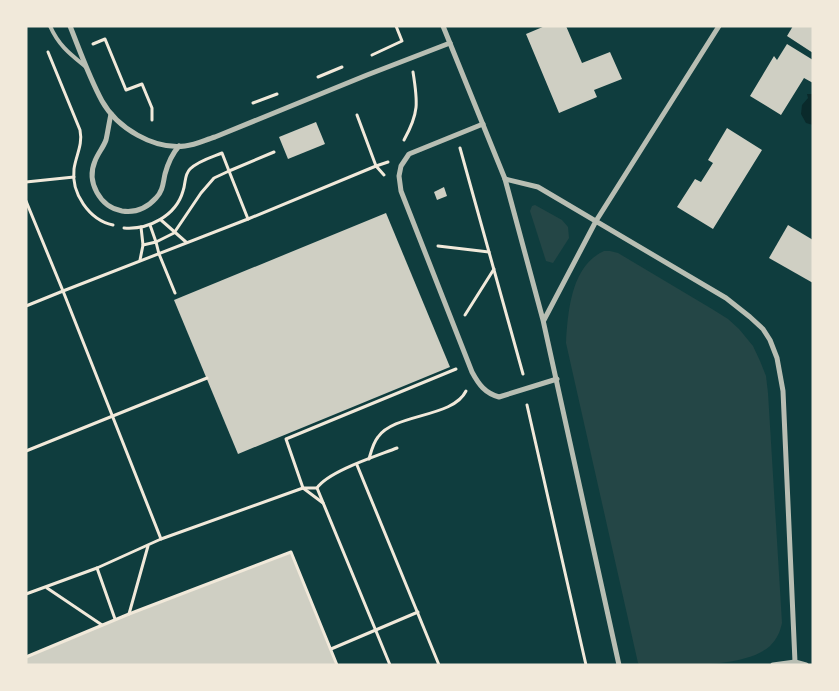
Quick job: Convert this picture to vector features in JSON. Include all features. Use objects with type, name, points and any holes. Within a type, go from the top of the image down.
[{"type":"street","points":[[70,26],[102,102],[111,114],[134,133],[148,140],[165,145],[179,146],[195,144],[215,137],[450,43]]},
{"type":"street","points":[[443,26],[505,179],[544,320],[620,665]]},
{"type":"street","points":[[544,320],[596,221],[719,26]]},
{"type":"street","points":[[111,114],[105,142],[92,171],[92,181],[96,191],[101,200],[109,206],[129,212],[149,206],[158,197],[164,186],[169,163],[179,146]]},
{"type":"street","points":[[483,124],[409,154],[402,166],[399,184],[472,372],[483,389],[500,397],[557,379]]},
{"type":"street","points":[[505,179],[538,187],[726,298],[763,329],[770,340],[777,358],[783,391],[794,662]]},
{"type":"street","points":[[773,665],[794,662],[806,665]]},
{"type":"lane","points":[[50,26],[60,44],[87,68]]},
{"type":"path","points":[[372,55],[402,41],[396,26]]},
{"type":"path","points":[[92,44],[105,39],[126,90],[142,84],[152,108],[152,120]]},
{"type":"path","points":[[313,79],[342,67]]},
{"type":"path","points":[[402,144],[415,118],[413,72]]},
{"type":"path","points":[[253,103],[284,91]]},
{"type":"path","points":[[357,115],[376,166],[388,180],[388,172]]},
{"type":"path","points":[[457,135],[523,374]]},
{"type":"path","points":[[143,245],[156,242],[174,232],[201,193],[214,178],[274,152]]},
{"type":"path","points":[[222,153],[248,219]]},
{"type":"path","points":[[26,306],[248,219],[376,166],[393,161],[391,166]]},
{"type":"path","points":[[26,182],[74,177]]},
{"type":"path","points":[[26,201],[161,539]]},
{"type":"path","points":[[161,220],[187,242]]},
{"type":"path","points":[[150,225],[174,293]]},
{"type":"path","points":[[140,260],[143,245],[141,227]]},
{"type":"path","points":[[432,245],[489,252]]},
{"type":"path","points":[[462,320],[494,269]]},
{"type":"path","points":[[323,503],[304,488],[286,439],[456,370],[453,362]]},
{"type":"path","points":[[26,451],[207,378]]},
{"type":"path","points":[[369,460],[375,440],[382,432],[397,424],[453,404],[462,398],[466,391],[467,383]]},
{"type":"path","points":[[527,405],[586,665]]},
{"type":"path","points":[[317,488],[322,481],[397,448]]},
{"type":"path","points":[[357,464],[439,665]]},
{"type":"path","points":[[26,594],[97,568],[161,539],[304,488],[317,488]]},
{"type":"path","points":[[317,488],[390,665]]},
{"type":"path","points":[[129,614],[148,545]]},
{"type":"path","points":[[26,657],[129,614],[291,552],[337,665]]},
{"type":"path","points":[[97,568],[115,620]]},
{"type":"path","points":[[46,588],[102,625]]},
{"type":"path","points":[[331,649],[418,612]]},
{"type":"shaded area","points":[[807,94],[813,94],[813,125],[806,123],[801,114],[802,105],[808,98]]},
{"type":"shaded area","points":[[535,205],[562,220],[568,227],[569,238],[553,263],[546,261],[530,211],[532,206]]},
{"type":"shaded area","points":[[604,251],[618,253],[728,319],[753,346],[766,376],[782,623],[775,641],[770,646],[743,659],[689,665],[640,665],[638,663],[566,343],[570,304],[578,278],[584,267]]},
{"type":"building","points":[[545,26],[566,26],[582,63],[610,52],[622,79],[594,90],[597,97],[559,113],[526,34]]},
{"type":"building","points":[[793,26],[813,26],[813,53],[787,36]]},
{"type":"building","points":[[787,44],[813,60],[813,83],[804,78],[781,115],[750,96],[774,56],[777,60]]},
{"type":"building","points":[[316,122],[325,144],[288,159],[279,137]]},
{"type":"building","points":[[727,128],[762,150],[713,229],[677,207],[695,179],[701,182],[713,163],[708,160]]},
{"type":"building","points":[[444,187],[447,196],[437,200],[434,192]]},
{"type":"building","points":[[386,213],[450,367],[238,454],[174,300]]},
{"type":"building","points":[[788,225],[813,240],[813,283],[769,258]]},
{"type":"building","points":[[291,552],[337,665],[26,665],[26,657],[115,619]]}]
